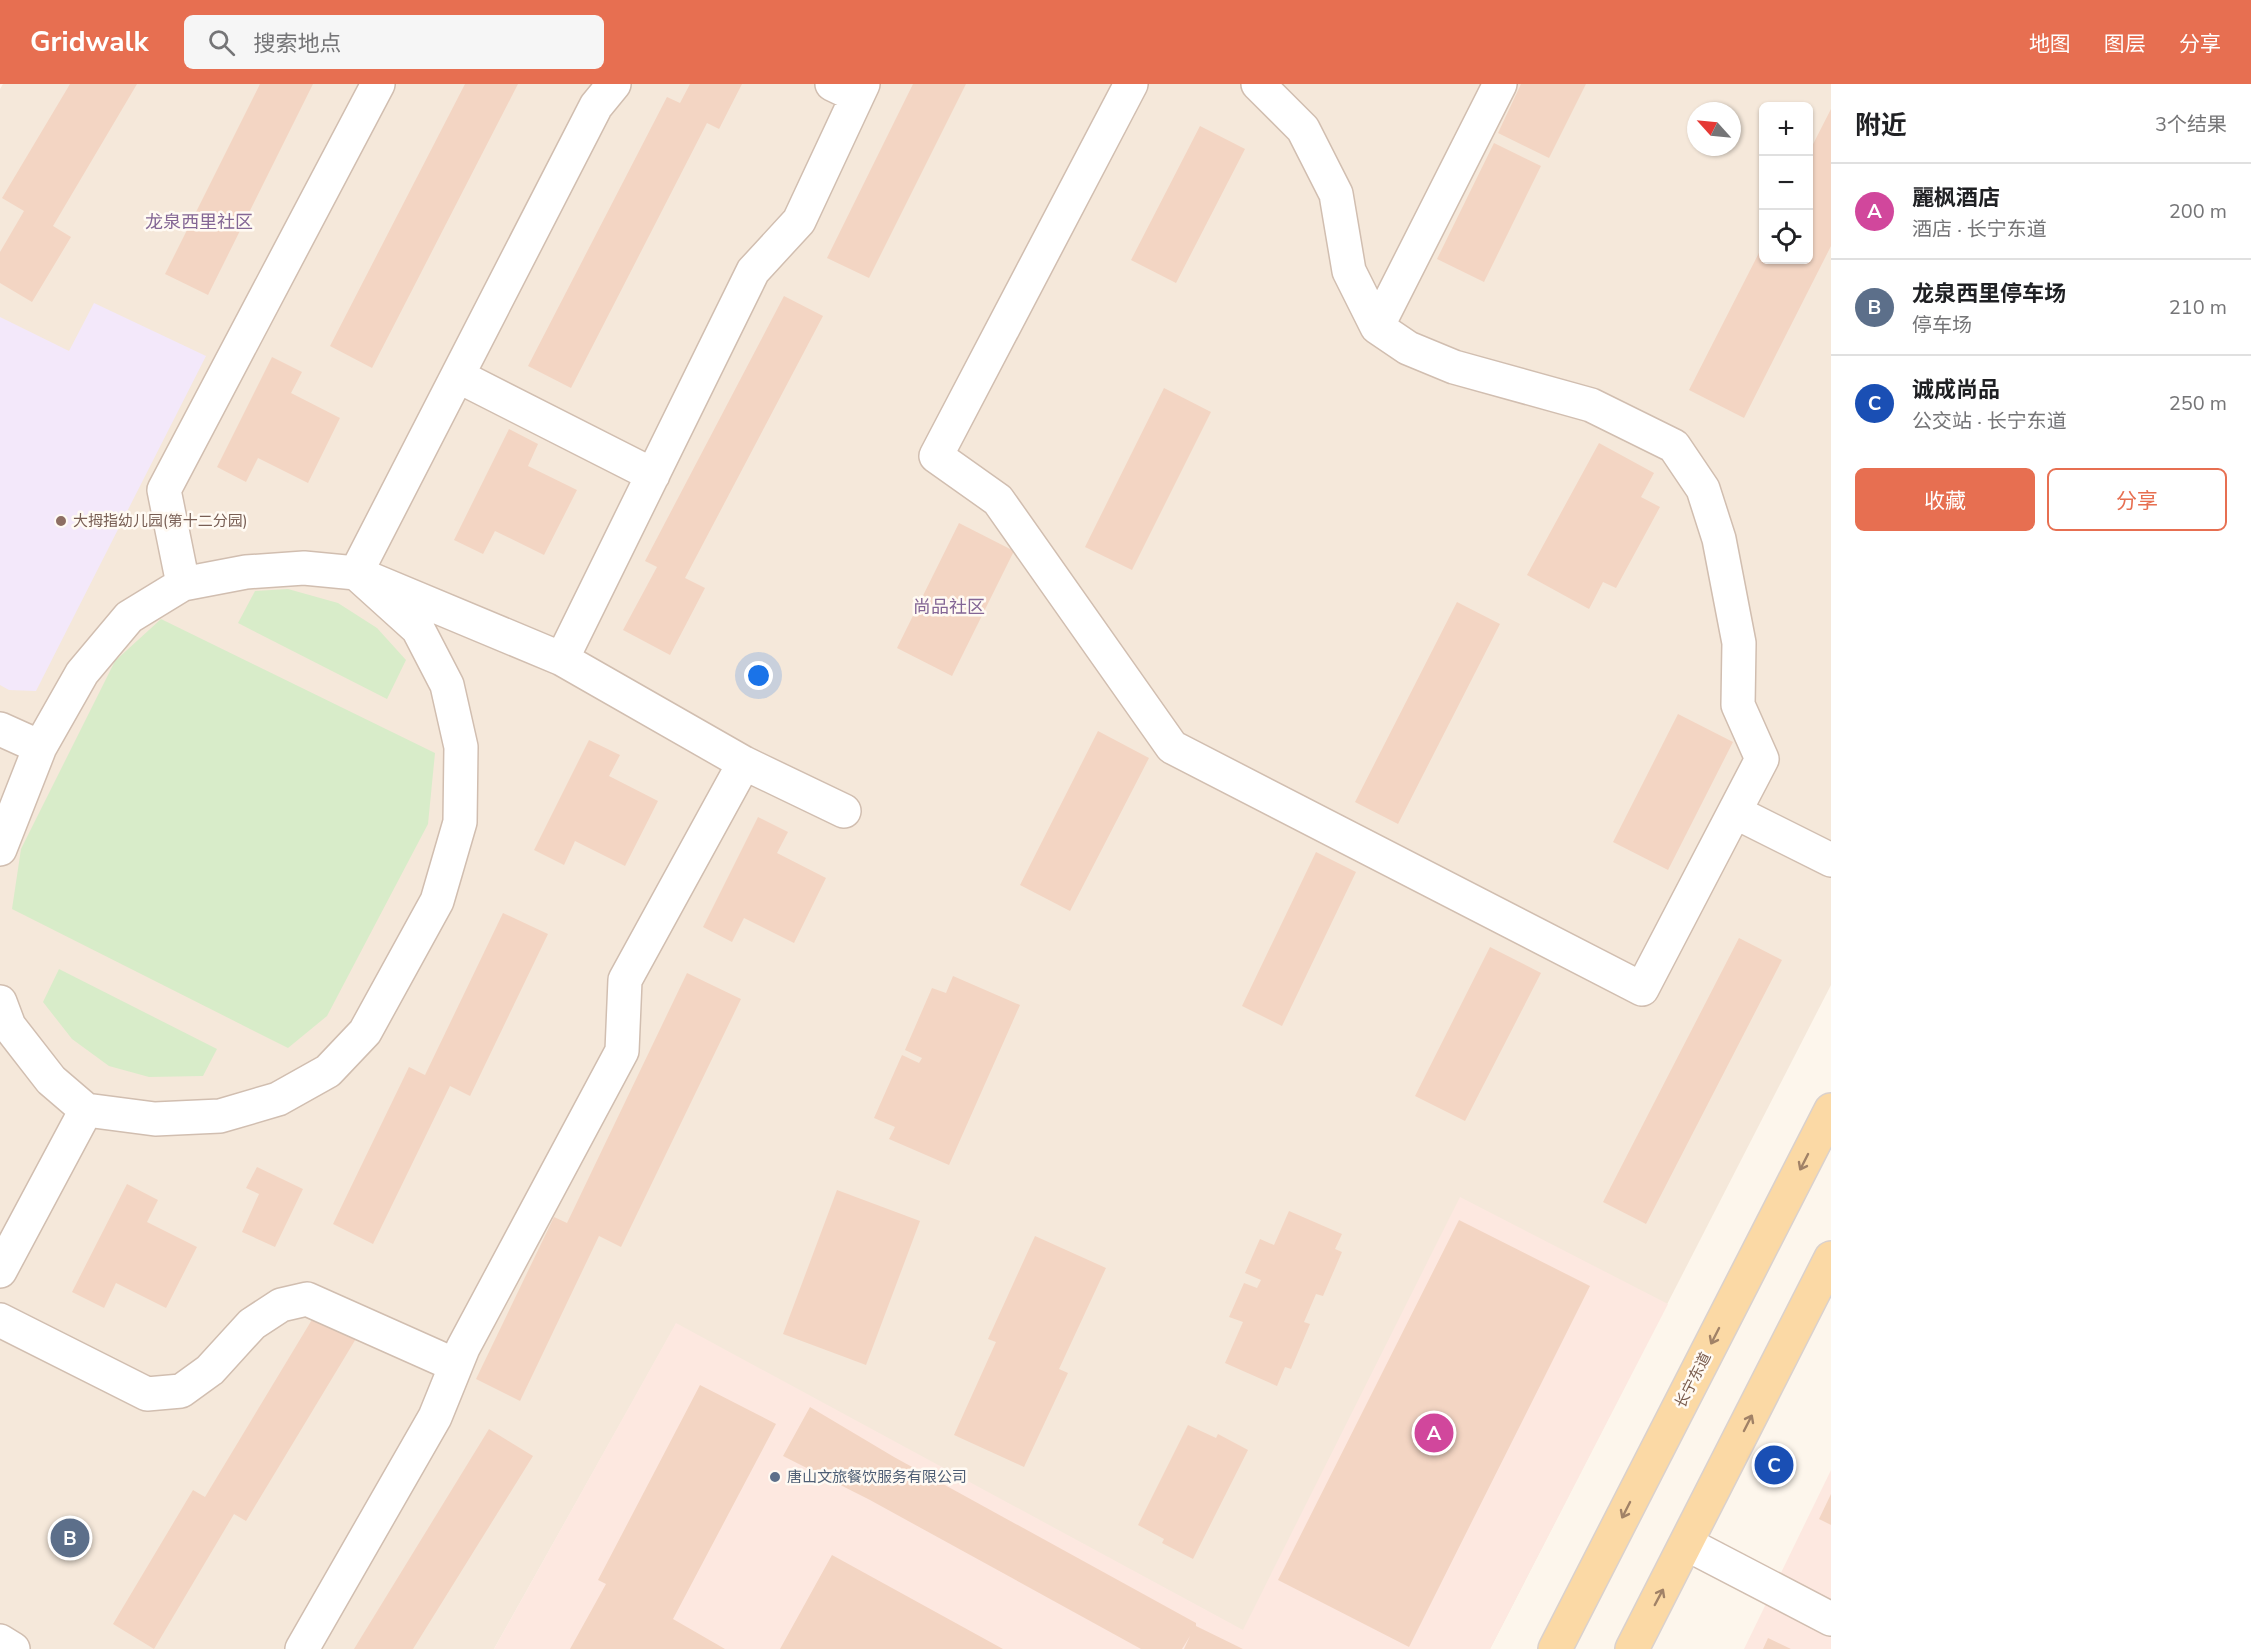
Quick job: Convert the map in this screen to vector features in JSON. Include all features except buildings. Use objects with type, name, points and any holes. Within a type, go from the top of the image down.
[{"type":"main road","name":"长宁东道","points":[[1555,1649],[1831,1110]]},
{"type":"main road","points":[[1632,1649],[1831,1258]]},
{"type":"street","points":[[183,584],[164,489],[378,84]]},
{"type":"street","points":[[356,573],[596,106],[614,84]]},
{"type":"street","points":[[1131,84],[936,456],[998,500],[1172,747],[1642,989],[1762,759],[1738,705],[1739,643],[1719,539],[1703,489],[1674,446],[1591,405],[1454,367],[1408,348],[1377,327],[1349,272],[1336,194],[1303,129],[1258,84]]},
{"type":"street","points":[[1377,327],[1500,84]]},
{"type":"street","points":[[562,659],[753,271],[800,221],[851,88]]},
{"type":"street","points":[[458,376],[653,475]]},
{"type":"street","points":[[0,849],[40,747],[82,673],[129,617],[183,584],[246,572],[304,568],[356,573],[562,659],[744,763],[844,811]]},
{"type":"street","points":[[0,1002],[9,1026],[51,1080],[86,1110],[155,1119],[220,1116],[278,1099],[328,1071],[366,1032],[437,901],[460,822],[461,747],[447,685],[418,629],[356,573]]},
{"type":"street","points":[[0,729],[40,747]]},
{"type":"street","points":[[302,1649],[435,1417],[455,1365],[622,1051],[625,981],[744,763]]},
{"type":"street","points":[[1735,812],[1831,860]]},
{"type":"street","points":[[0,1271],[8,1236],[86,1110]]},
{"type":"street","points":[[0,1320],[147,1394],[181,1391],[210,1370],[252,1324],[281,1305],[307,1299],[455,1365]]},
{"type":"street","points":[[1687,1544],[1831,1619]]},
{"type":"street","points":[[0,1641],[14,1649]]},
{"type":"shaded area","points":[[3,84],[1831,84],[1831,985],[1490,1649],[1277,1649],[676,1324],[494,1649],[0,1649],[0,89]]},
{"type":"shaded area","name":"大拇指幼儿园(第十二分园)","points":[[94,303],[206,356],[36,691],[9,690],[0,685],[0,317],[69,351]]},
{"type":"shaded area","points":[[1460,1197],[1668,1304],[1490,1649],[494,1649],[676,1323],[1243,1630]]},
{"type":"shaded area","points":[[1831,1470],[1831,1649],[1744,1649]]},
{"type":"green space","points":[[288,589],[338,603],[377,628],[406,660],[387,699],[238,623],[255,591]]},
{"type":"green space","points":[[161,619],[435,753],[428,824],[327,1016],[288,1048],[12,909],[21,849],[115,661]]},
{"type":"green space","points":[[59,969],[217,1049],[203,1076],[149,1077],[109,1066],[72,1039],[43,1002]]},
{"type":"place","name":"大拇指幼儿园(第十二分园)","points":[[61,521]]},
{"type":"place","name":"麗枫酒店","points":[[1434,1433]]},
{"type":"place","name":"诚成尚品","points":[[1774,1465]]},
{"type":"place","name":"唐山文旅餐饮服务有限公司","points":[[775,1477]]},
{"type":"place","name":"龙泉西里停车场","points":[[70,1538]]},
{"type":"district","name":"龙泉西里社区","points":[[199,222]]},
{"type":"district","name":"尚品社区","points":[[949,607]]}]
